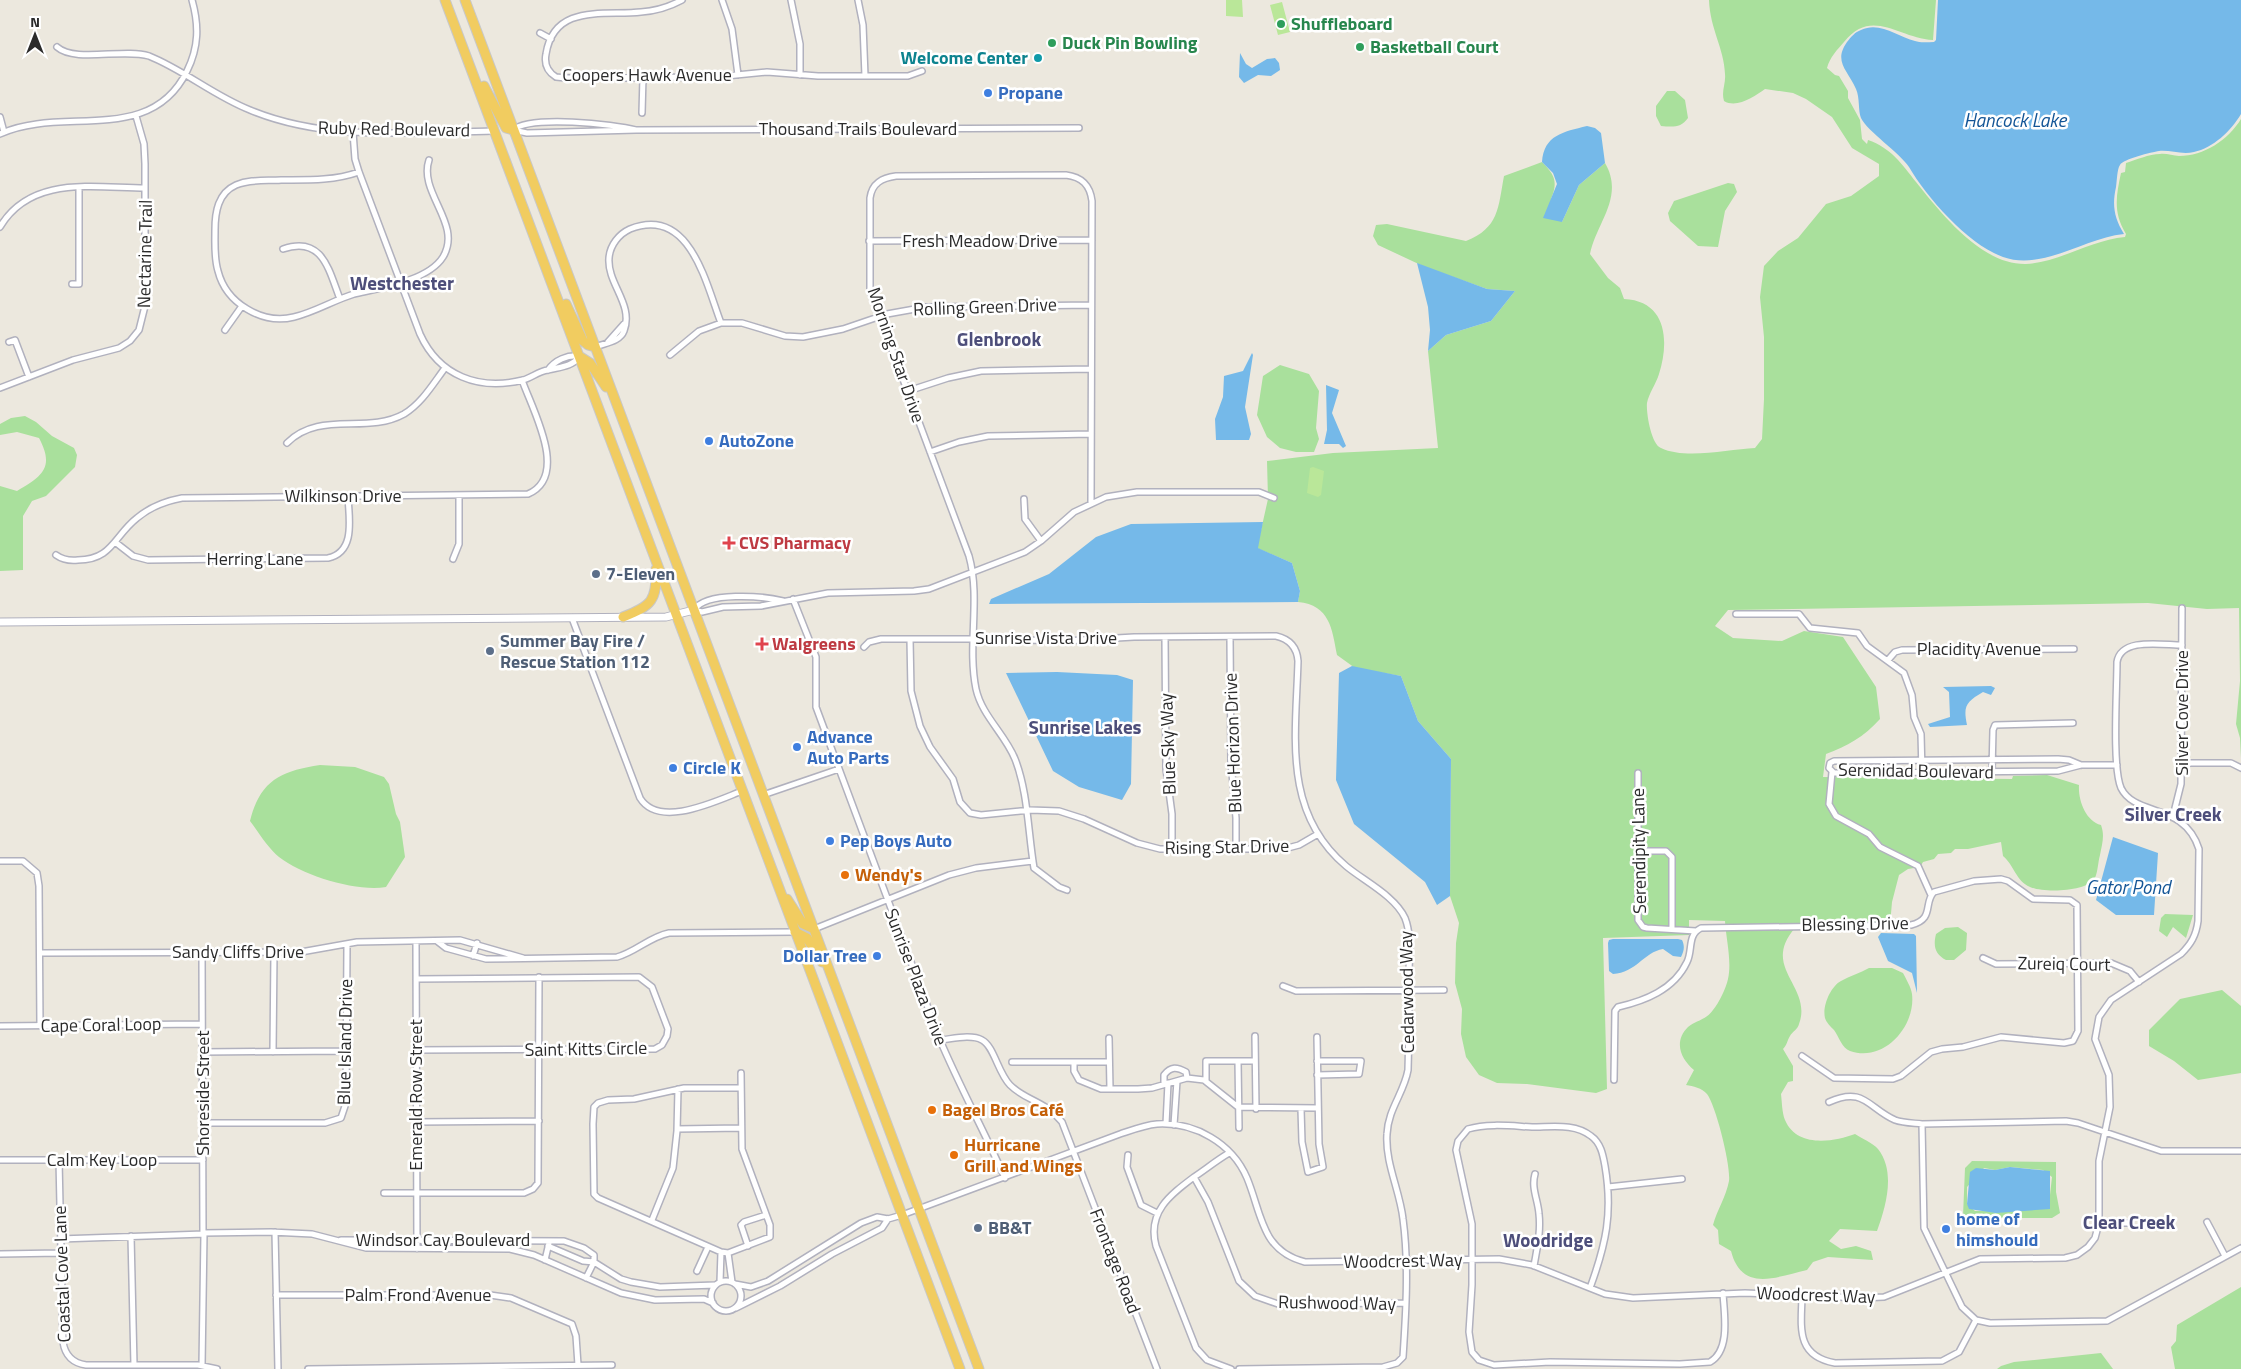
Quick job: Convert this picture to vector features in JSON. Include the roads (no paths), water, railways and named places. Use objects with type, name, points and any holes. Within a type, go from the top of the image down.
[{"type":"highway","points":[[465,0],[979,1369]]},
{"type":"highway","points":[[446,3],[456,14],[486,93],[501,122],[506,128],[513,130]]},
{"type":"highway","points":[[446,3],[960,1369]]},
{"type":"highway","points":[[528,221],[539,233],[571,316],[586,343],[595,347]]},
{"type":"highway","points":[[579,356],[590,363],[615,402]]},
{"type":"highway","points":[[624,617],[639,611],[651,601],[656,584],[656,561]]},
{"type":"highway","points":[[777,884],[803,924],[814,929]]},
{"type":"highway","points":[[796,932],[807,938],[833,979]]},
{"type":"highway","points":[[953,1350],[965,1369]]},
{"type":"main road","points":[[0,622],[572,618],[676,615],[694,610]]},
{"type":"street","points":[[0,117],[2,133],[39,123],[111,120],[136,116],[165,99],[185,76],[196,46],[197,35],[192,0]]},
{"type":"street","points":[[540,34],[551,39],[562,25],[579,16],[648,12],[682,0]]},
{"type":"street","points":[[722,0],[732,29],[738,75]]},
{"type":"street","points":[[791,0],[800,44],[800,75]]},
{"type":"street","points":[[858,0],[863,25],[865,76]]},
{"type":"street","name":"Coopers Hawk Avenue","points":[[551,39],[545,62],[550,72],[556,77],[738,75],[767,72],[800,75],[908,76],[922,71]]},
{"type":"street","name":"Ruby Red Boulevard","points":[[57,48],[72,54],[144,54],[239,106],[266,117],[300,126],[353,132],[494,131]]},
{"type":"street","points":[[642,113],[643,77]]},
{"type":"street","name":"Nectarine Trail","points":[[0,388],[73,360],[119,348],[130,341],[138,330],[145,306],[145,188],[144,150],[136,116]]},
{"type":"street","name":"Thousand Trails Boulevard","points":[[513,130],[525,123],[606,123],[636,130]]},
{"type":"street","points":[[560,123],[560,133]]},
{"type":"street","name":"Thousand Trails Boulevard","points":[[513,130],[523,133],[560,133],[636,130],[1079,128]]},
{"type":"street","points":[[353,132],[355,159],[359,172],[400,282],[424,343],[445,368],[460,377],[478,383],[500,384],[522,380],[571,364],[579,356]]},
{"type":"street","points":[[359,172],[326,180],[254,181],[235,185],[226,191],[219,202],[215,216],[216,262],[225,288],[242,306],[262,316],[288,318],[340,299],[400,282],[427,272],[442,258],[448,245],[448,232],[428,180],[427,168],[429,160]]},
{"type":"street","points":[[869,180],[875,185],[884,178],[896,176],[1066,175],[1086,179],[1091,196],[1092,240],[1092,503]]},
{"type":"street","name":"Morning Star Drive","points":[[875,185],[870,198],[870,291],[965,544],[973,572],[975,677],[978,696],[987,715],[1005,739],[1014,758],[1021,779],[1033,861]]},
{"type":"street","points":[[72,284],[79,284],[79,188]]},
{"type":"street","points":[[0,226],[13,208],[34,194],[54,189],[145,188]]},
{"type":"street","points":[[595,347],[620,337],[624,331],[625,307],[610,273],[609,254],[614,242],[624,232],[634,228],[650,226],[674,232],[689,245],[697,260],[721,323],[699,331],[670,355]]},
{"type":"street","name":"Fresh Meadow Drive","points":[[869,241],[1092,240]]},
{"type":"street","points":[[283,249],[300,246],[318,252],[326,264],[340,299]]},
{"type":"street","name":"Rolling Green Drive","points":[[721,323],[746,324],[788,337],[822,334],[879,316],[934,306],[1091,305]]},
{"type":"street","points":[[225,330],[242,306]]},
{"type":"street","points":[[10,342],[15,340],[29,377]]},
{"type":"street","points":[[287,443],[303,431],[319,425],[375,423],[399,416],[420,401],[445,368]]},
{"type":"street","points":[[908,392],[948,378],[981,371],[1091,369]]},
{"type":"street","name":"Wilkinson Drive","points":[[56,555],[66,560],[93,560],[103,555],[142,513],[176,499],[458,496],[525,494],[536,490],[544,480],[548,466],[547,451],[522,380]]},
{"type":"street","points":[[930,452],[966,440],[988,436],[1091,434]]},
{"type":"street","points":[[694,610],[702,612],[723,607],[761,606],[828,593],[919,591],[1019,554],[1041,541],[1066,518],[1092,503],[1112,496],[1137,492],[1259,492],[1274,498]]},
{"type":"street","points":[[453,560],[459,544],[458,496]]},
{"type":"street","name":"Herring Lane","points":[[115,542],[133,556],[144,560],[328,558],[341,553],[348,542],[348,497]]},
{"type":"street","points":[[1024,500],[1025,519],[1041,541]]},
{"type":"street","points":[[694,610],[703,602],[723,598],[761,597],[783,601]]},
{"type":"street","name":"Sunrise Plaza Drive","points":[[793,599],[816,657],[814,701],[887,901],[940,1040],[963,1093],[979,1119],[1005,1178]]},
{"type":"street","name":"Silver Cove Drive","points":[[2173,816],[2180,794],[2182,763],[2182,608]]},
{"type":"street","points":[[1736,614],[1799,614],[1810,628],[1858,633],[1867,646],[1904,673],[1912,695],[1914,717],[1921,734],[1922,772]]},
{"type":"street","points":[[572,618],[640,798],[647,808],[662,812],[692,809],[742,791]]},
{"type":"street","name":"Sunrise Vista Drive","points":[[864,647],[877,640],[910,639],[974,638],[1065,642],[1165,637],[1230,637]]},
{"type":"street","name":"Blue Sky Way","points":[[1165,637],[1166,768],[1172,814],[1172,850]]},
{"type":"street","name":"Cedarwood Way","points":[[1230,637],[1279,637],[1289,642],[1296,650],[1298,661],[1296,774],[1303,803],[1318,834],[1336,856],[1392,902],[1403,915],[1409,938],[1408,1070],[1404,1086],[1393,1105],[1386,1136],[1388,1157],[1403,1219],[1405,1261],[1403,1356],[1394,1365],[1362,1368],[1239,1369]]},
{"type":"street","name":"Blue Horizon Drive","points":[[1230,637],[1231,762],[1236,818],[1236,850]]},
{"type":"street","name":"Rising Star Drive","points":[[910,639],[910,684],[917,718],[930,747],[953,779],[962,806],[970,813],[981,815],[1025,810],[1052,810],[1071,814],[1137,843],[1172,850],[1284,849],[1299,845],[1318,834]]},
{"type":"street","name":"Woodcrest Way","points":[[902,1215],[1133,1130],[1156,1124],[1166,1124],[1203,1132],[1230,1153],[1247,1178],[1268,1236],[1282,1252],[1295,1259],[1312,1262],[1505,1260],[1534,1266],[1611,1295],[1633,1298],[1723,1294],[1802,1297],[1884,1297],[1980,1258],[2065,1258],[2077,1255],[2093,1242],[2099,1223],[2099,1161],[2110,1114],[2110,1082],[2107,1068],[2096,1046],[2096,1027],[2099,1017],[2111,1000],[2181,954],[2190,944],[2196,933],[2198,922],[2199,849],[2188,828],[2173,816],[2134,801],[2125,794],[2119,782],[2117,764],[2117,662],[2120,654],[2131,646],[2182,645]]},
{"type":"street","name":"Placidity Avenue","points":[[1888,660],[1895,652],[1902,650],[2074,649]]},
{"type":"street","points":[[1992,771],[1993,730],[1995,725],[2073,723]]},
{"type":"street","name":"Serenidad Boulevard","points":[[2081,765],[2069,760],[2058,759],[1834,761],[1829,766],[1832,772],[1922,772],[2068,770],[2081,765],[2117,764]]},
{"type":"street","points":[[2182,763],[2231,763],[2241,768]]},
{"type":"street","points":[[764,795],[839,769]]},
{"type":"street","points":[[1802,1056],[1834,1078],[1893,1079],[1901,1076],[1931,1052],[1942,1048],[1961,1048],[2001,1037],[2071,1042],[2076,1037],[2078,1031],[2078,910],[2072,901],[2036,900],[2008,881],[2001,879],[1959,884],[1937,891],[1931,895],[1918,866],[1880,847],[1868,834],[1836,816],[1829,804],[1832,772]]},
{"type":"street","name":"Serendipity Lane","points":[[1638,774],[1638,920],[1643,927]]},
{"type":"street","points":[[1638,851],[1666,851],[1672,857],[1672,928]]},
{"type":"street","points":[[0,860],[23,861],[36,873],[39,886],[40,1026]]},
{"type":"street","points":[[814,929],[962,871],[1033,861],[1034,868],[1059,887],[1067,890]]},
{"type":"street","name":"Blessing Drive","points":[[1643,927],[1696,931],[1706,927],[1911,924],[1920,922],[1926,915],[1931,895]]},
{"type":"street","points":[[1614,1080],[1614,1011],[1618,1007],[1649,998],[1677,976],[1687,962],[1692,935],[1696,931]]},
{"type":"street","name":"Sandy Cliffs Drive","points":[[436,940],[446,948],[486,959],[617,957],[629,954],[651,938],[669,932],[796,932]]},
{"type":"street","name":"Sandy Cliffs Drive","points":[[40,953],[313,952],[357,942],[460,940],[477,943],[524,958]]},
{"type":"street","name":"Emerald Row Street","points":[[416,941],[417,1248]]},
{"type":"street","points":[[473,956],[477,943]]},
{"type":"street","name":"Blue Island Drive","points":[[202,1123],[325,1123],[337,1120],[345,1111],[347,945]]},
{"type":"street","name":"Shoreside Street","points":[[202,953],[202,1366]]},
{"type":"street","points":[[273,1052],[274,953]]},
{"type":"street","name":"Zureiq Court","points":[[1983,958],[1996,964],[2116,964],[2130,971],[2138,982]]},
{"type":"street","points":[[384,1193],[524,1193],[533,1189],[539,1176],[539,977]]},
{"type":"street","name":"Saint Kitts Circle","points":[[416,979],[639,977],[652,987],[668,1029],[667,1036],[662,1044],[655,1049],[416,1050]]},
{"type":"street","points":[[1283,986],[1296,991],[1444,990]]},
{"type":"street","name":"Cape Coral Loop","points":[[0,1026],[202,1024]]},
{"type":"street","points":[[1255,1036],[1256,1108]]},
{"type":"street","name":"Frontage Road","points":[[940,1040],[976,1037],[988,1044],[993,1058],[1009,1084],[1052,1110],[1062,1122],[1157,1369]]},
{"type":"street","points":[[1301,1108],[1302,1142],[1308,1172],[1323,1167],[1319,1144],[1317,1037]]},
{"type":"street","points":[[1109,1038],[1110,1089]]},
{"type":"street","points":[[202,1052],[346,1051]]},
{"type":"street","points":[[1206,1081],[1206,1061],[1255,1061]]},
{"type":"street","points":[[1238,1061],[1239,1128]]},
{"type":"street","points":[[1317,1061],[1361,1061],[1359,1074],[1317,1075]]},
{"type":"street","points":[[1012,1062],[1110,1062]]},
{"type":"street","points":[[1074,1062],[1074,1071],[1079,1080],[1088,1086],[1110,1089],[1145,1089],[1187,1078],[1206,1081],[1240,1108],[1318,1108]]},
{"type":"street","points":[[1166,1124],[1166,1084],[1164,1075],[1170,1068],[1176,1067],[1186,1072],[1187,1078]]},
{"type":"street","points":[[741,1073],[742,1149],[766,1215],[771,1231],[770,1237],[728,1253],[721,1252],[652,1220],[598,1198],[594,1194],[594,1107],[602,1101],[634,1099],[678,1089],[741,1088]]},
{"type":"street","points":[[1174,1125],[1177,1081]]},
{"type":"street","points":[[652,1220],[673,1168],[677,1129],[678,1089]]},
{"type":"street","points":[[1829,1102],[1845,1097],[1864,1099],[1893,1119],[1922,1124],[2066,1121],[2167,1152],[2241,1151]]},
{"type":"street","points":[[416,1122],[539,1121]]},
{"type":"street","points":[[1922,1124],[1922,1222],[1962,1307],[1976,1320],[1990,1323],[2107,1321],[2241,1248]]},
{"type":"street","points":[[1590,1288],[1607,1235],[1608,1187],[1599,1144],[1591,1135],[1577,1128],[1564,1126],[1496,1126],[1468,1129],[1458,1141],[1456,1150],[1470,1209],[1472,1259],[1470,1340],[1475,1357],[1486,1364],[1710,1362],[1719,1354],[1723,1340],[1723,1294]]},
{"type":"street","points":[[677,1129],[741,1128]]},
{"type":"street","points":[[1230,1153],[1194,1177],[1163,1202],[1157,1213],[1154,1225],[1155,1242],[1193,1342],[1208,1360],[1231,1369]]},
{"type":"street","points":[[1128,1155],[1127,1167],[1141,1205],[1157,1213]]},
{"type":"street","name":"Calm Key Loop","points":[[0,1160],[203,1160]]},
{"type":"street","name":"Coastal Cove Lane","points":[[59,1160],[63,1342],[67,1355],[82,1365],[202,1366],[217,1369]]},
{"type":"street","points":[[1534,1266],[1540,1227],[1534,1186],[1536,1174]]},
{"type":"street","name":"Rushwood Way","points":[[1194,1177],[1208,1202],[1239,1281],[1255,1296],[1278,1304],[1405,1303]]},
{"type":"street","points":[[1608,1187],[1682,1179]]},
{"type":"street","points":[[748,1246],[741,1226],[744,1222],[766,1215]]},
{"type":"street","name":"Windsor Cay Boulevard","points":[[549,1243],[584,1261],[594,1262],[621,1280],[641,1285],[660,1287],[734,1283],[751,1287],[759,1285],[808,1257],[861,1224],[877,1217],[888,1219],[902,1215]]},
{"type":"street","name":"Windsor Cay Boulevard","points":[[60,1238],[275,1232],[312,1234],[366,1248],[510,1249],[545,1260],[621,1293],[641,1298],[704,1299],[713,1303],[721,1310],[736,1308],[882,1228],[888,1219]]},
{"type":"street","points":[[2207,1222],[2226,1256]]},
{"type":"street","points":[[2099,1223],[2131,1223]]},
{"type":"street","points":[[275,1232],[278,1369]]},
{"type":"street","points":[[132,1236],[134,1365]]},
{"type":"street","name":"Windsor Cay Boulevard","points":[[336,1240],[416,1239],[549,1243],[564,1241],[584,1248],[594,1255],[594,1262]]},
{"type":"street","name":"Windsor Cay Boulevard","points":[[545,1260],[549,1243]]},
{"type":"street","points":[[697,1271],[708,1246]]},
{"type":"street","points":[[713,1303],[711,1294],[718,1284],[721,1252]]},
{"type":"street","points":[[0,1254],[60,1253]]},
{"type":"street","points":[[728,1253],[734,1283],[741,1296],[736,1308]]},
{"type":"street","points":[[808,1257],[813,1266]]},
{"type":"street","points":[[586,1278],[594,1262]]},
{"type":"street","name":"Palm Frond Avenue","points":[[276,1295],[490,1295],[506,1297],[572,1324],[576,1336],[578,1365]]},
{"type":"street","points":[[1802,1297],[1803,1341],[1814,1356],[1824,1361],[1835,1363],[1942,1362],[1959,1352],[1976,1320]]},
{"type":"street","points":[[308,1369],[612,1364]]},
{"type":"water","name":"Hancock Lake","points":[[1938,0],[2241,0],[2241,114],[2221,138],[2201,150],[2185,153],[2163,151],[2144,154],[2120,165],[2114,206],[2116,217],[2124,234],[2094,241],[2048,257],[2033,260],[2003,257],[1976,242],[1950,219],[1926,192],[1905,161],[1864,123],[1860,115],[1856,89],[1843,66],[1841,55],[1843,49],[1853,35],[1868,28],[1882,28],[1917,42],[1934,42],[1936,40]]},
{"type":"water","points":[[1240,53],[1246,64],[1252,68],[1267,59],[1275,58],[1279,63],[1280,70],[1271,76],[1258,75],[1244,83],[1239,77]]},
{"type":"water","points":[[1587,126],[1595,128],[1601,133],[1605,163],[1579,185],[1562,222],[1543,218],[1557,184],[1553,173],[1542,162],[1547,146],[1556,136]]},
{"type":"water","points":[[1417,263],[1487,289],[1515,291],[1491,321],[1446,335],[1428,351],[1430,330],[1428,307]]},
{"type":"water","points":[[1252,353],[1245,407],[1251,434],[1249,440],[1216,440],[1215,419],[1223,397],[1224,376],[1243,371]]},
{"type":"water","points":[[1326,385],[1339,390],[1332,413],[1346,446],[1343,448],[1339,444],[1324,444],[1327,430]]},
{"type":"water","points":[[1263,522],[1258,548],[1292,563],[1300,591],[1298,602],[989,604],[991,599],[1049,574],[1096,537],[1131,524]]},
{"type":"water","points":[[1352,666],[1401,676],[1418,721],[1451,759],[1450,896],[1437,905],[1425,882],[1354,824],[1336,780],[1339,673]]},
{"type":"water","points":[[1057,672],[1117,675],[1133,680],[1131,784],[1122,800],[1079,787],[1053,771],[1006,673]]},
{"type":"water","points":[[1991,686],[1995,688],[1991,695],[1983,692],[1967,705],[1965,713],[1967,725],[1930,727],[1928,724],[1950,717],[1949,692],[1943,687]]},
{"type":"water","name":"Gator Pond","points":[[2113,837],[2158,853],[2154,915],[2116,915],[2096,900]]},
{"type":"water","points":[[1881,933],[1914,934],[1916,936],[1917,993],[1912,973],[1888,961],[1878,937]]},
{"type":"water","points":[[1678,939],[1682,940],[1684,948],[1681,957],[1673,956],[1663,949],[1650,954],[1628,970],[1613,974],[1609,971],[1608,943],[1609,940]]},
{"type":"water","points":[[2010,1167],[2050,1171],[2050,1209],[1996,1213],[1969,1209],[1967,1204],[1970,1172],[1976,1168],[1995,1170]]},
{"type":"place","name":"Shuffleboard","points":[[1281,24]]},
{"type":"place","name":"Duck Pin Bowling","points":[[1052,43]]},
{"type":"place","name":"Basketball Court","points":[[1360,47]]},
{"type":"place","name":"Welcome Center","points":[[1038,58]]},
{"type":"place","name":"Propane","points":[[988,93]]},
{"type":"place","name":"AutoZone","points":[[709,441]]},
{"type":"place","name":"CVS Pharmacy","points":[[729,543]]},
{"type":"place","name":"7-Eleven","points":[[596,574]]},
{"type":"place","name":"Walgreens","points":[[762,644]]},
{"type":"place","name":"Summer Bay Fire / Rescue Station 112","points":[[490,651]]},
{"type":"place","name":"Advance Auto Parts","points":[[797,747]]},
{"type":"place","name":"Circle K","points":[[673,768]]},
{"type":"place","name":"Pep Boys Auto","points":[[830,841]]},
{"type":"place","name":"Wendy's","points":[[845,875]]},
{"type":"place","name":"Dollar Tree","points":[[877,956]]},
{"type":"place","name":"Bagel Bros Café","points":[[932,1110]]},
{"type":"place","name":"Hurricane Grill and Wings","points":[[954,1155]]},
{"type":"place","name":"BB&T","points":[[978,1228]]},
{"type":"place","name":"home of himshould","points":[[1946,1229]]},
{"type":"district","name":"Westchester","points":[[402,283]]},
{"type":"district","name":"Glenbrook","points":[[999,339]]},
{"type":"district","name":"Sunrise Lakes","points":[[1085,727]]},
{"type":"district","name":"Silver Creek","points":[[2173,814]]},
{"type":"district","name":"Clear Creek","points":[[2129,1222]]},
{"type":"district","name":"Woodridge","points":[[1548,1240]]}]
